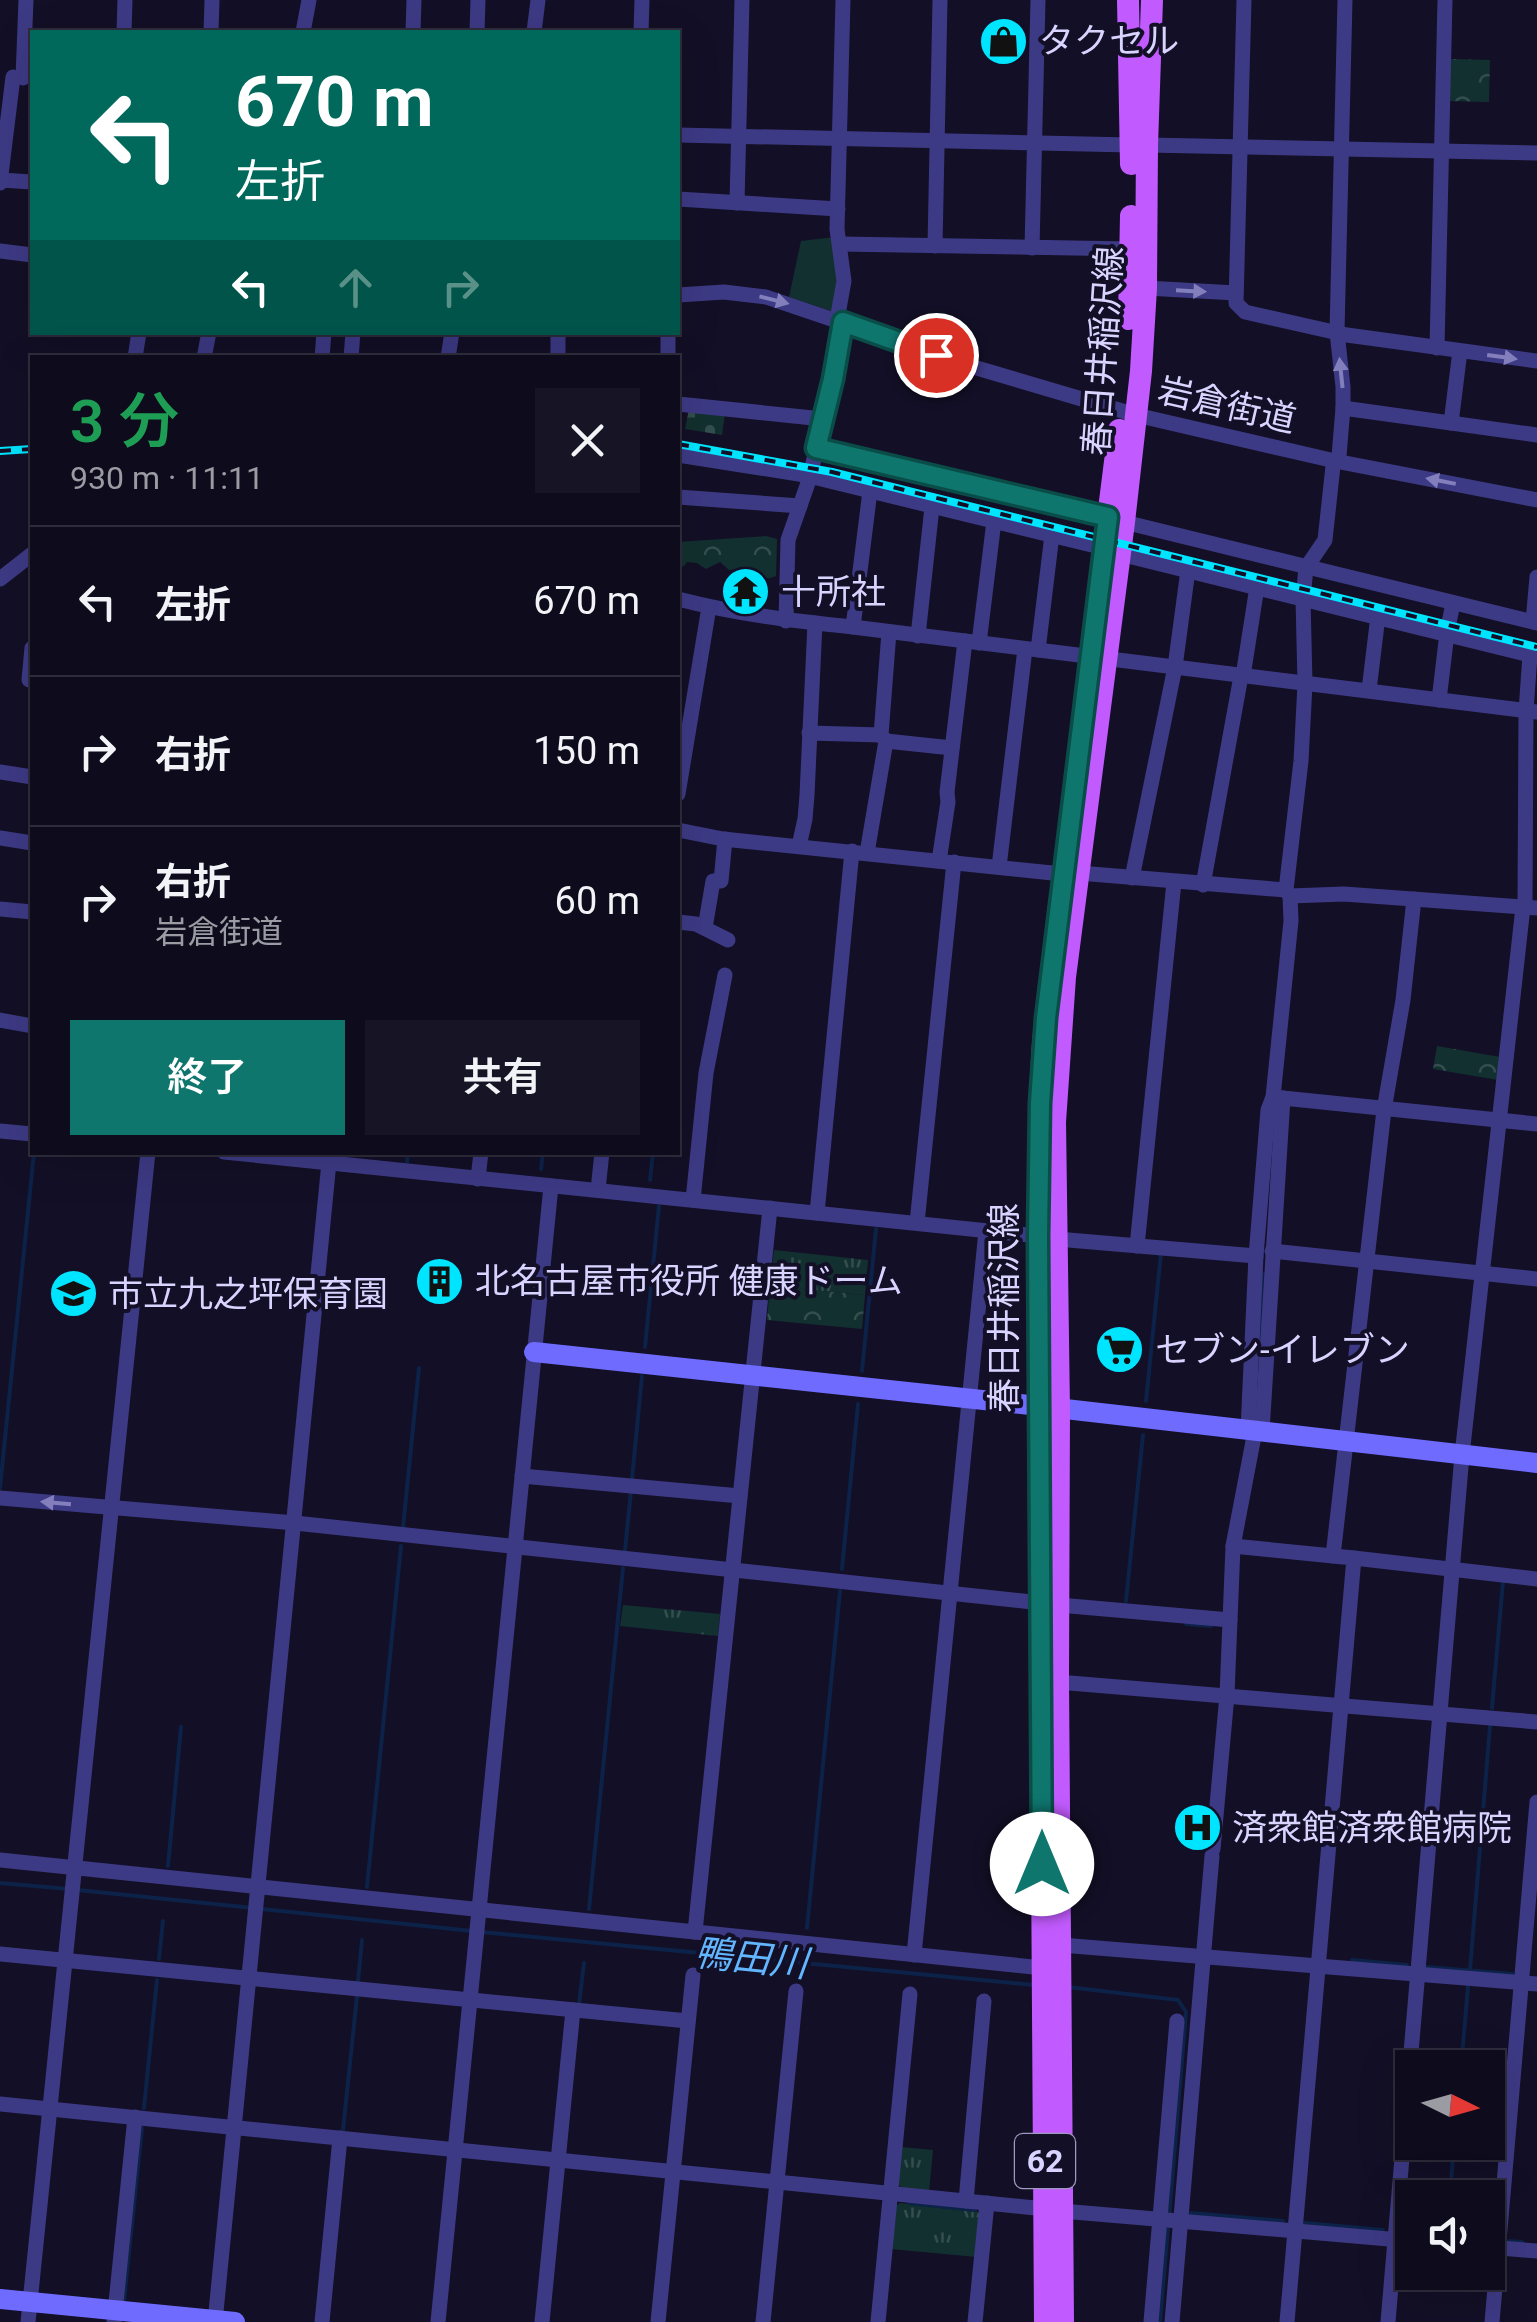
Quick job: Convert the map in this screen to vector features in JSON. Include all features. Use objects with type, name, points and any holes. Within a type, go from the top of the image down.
[{"type":"main road","name":"春日井稲沢線","points":[[1063,2322],[1054,2210],[1049,1972],[1048,1238],[1070,873],[1146,288],[1128,0]]},
{"type":"main road","name":"春日井稲沢線","points":[[1129,413],[1130,249],[1152,0]]},
{"type":"main road","name":"春日井稲沢線","points":[[1049,1972],[1061,1945],[1058,1682],[1050,1604]]},
{"type":"main road","name":"春日井稲沢線","points":[[1046,2322],[1054,2210]]},
{"type":"street","points":[[26,0],[0,182],[30,182]]},
{"type":"street","points":[[124,30],[125,0]]},
{"type":"street","points":[[211,30],[212,0]]},
{"type":"street","points":[[304,30],[309,0]]},
{"type":"street","points":[[413,30],[414,0]]},
{"type":"street","points":[[477,30],[478,0]]},
{"type":"street","points":[[534,30],[538,0]]},
{"type":"street","points":[[640,30],[642,0]]},
{"type":"street","points":[[737,203],[742,0]]},
{"type":"street","points":[[786,621],[788,540],[809,477],[833,379],[844,281],[837,229],[843,0]]},
{"type":"street","points":[[935,246],[940,0]]},
{"type":"street","points":[[1032,248],[1038,0]]},
{"type":"street","points":[[1244,0],[1236,303],[1245,312],[1337,332],[1537,362]]},
{"type":"street","points":[[1151,2322],[1170,2221],[1204,1956],[1227,1695],[1234,1546],[1255,1431],[1264,1254],[1291,921],[1288,893],[1301,761],[1306,568],[1324,540],[1343,408],[1337,332],[1345,0]]},
{"type":"street","points":[[1437,348],[1445,0]]},
{"type":"street","points":[[680,135],[1537,153]]},
{"type":"street","points":[[680,199],[838,209]]},
{"type":"street","points":[[841,244],[1130,249]]},
{"type":"street","points":[[0,253],[30,255]]},
{"type":"street","points":[[1146,288],[1236,293]]},
{"type":"street","name":"岩倉街道","points":[[680,295],[724,292],[766,297],[970,366],[1129,413],[1537,500]]},
{"type":"street","points":[[1451,423],[1460,351]]},
{"type":"street","points":[[680,404],[823,419]]},
{"type":"street","points":[[1343,408],[1537,435]]},
{"type":"street","points":[[816,448],[1535,623],[1537,578]]},
{"type":"street","points":[[680,454],[809,477],[932,506],[1530,655],[1528,907],[1499,1122],[1462,1455],[1417,1974],[1407,2180]]},
{"type":"street","points":[[853,627],[870,492]]},
{"type":"street","points":[[680,497],[800,506]]},
{"type":"street","points":[[918,636],[932,506]]},
{"type":"street","points":[[917,1223],[946,862],[946,792],[994,521]]},
{"type":"street","points":[[999,867],[1052,535]]},
{"type":"street","points":[[0,580],[30,558]]},
{"type":"street","points":[[1132,878],[1175,667],[1188,570]]},
{"type":"street","points":[[1203,884],[1257,587]]},
{"type":"street","points":[[680,600],[786,621],[1532,712]]},
{"type":"street","points":[[1439,700],[1453,603]]},
{"type":"street","points":[[680,779],[708,607]]},
{"type":"street","points":[[1369,690],[1378,616]]},
{"type":"street","points":[[799,846],[805,819],[815,624]]},
{"type":"street","points":[[817,1213],[859,852],[884,738],[889,632]]},
{"type":"street","points":[[29,680],[30,669]]},
{"type":"street","points":[[810,733],[952,748]]},
{"type":"street","points":[[0,772],[30,778]]},
{"type":"street","points":[[680,830],[725,840],[999,867],[1288,893],[1528,907]]},
{"type":"street","points":[[0,838],[30,843]]},
{"type":"street","points":[[702,927],[713,881],[720,881],[725,840]]},
{"type":"street","points":[[1137,1246],[1174,882]]},
{"type":"street","points":[[1333,1556],[1384,1110],[1403,1000],[1414,899]]},
{"type":"street","points":[[0,908],[30,912]]},
{"type":"street","points":[[680,922],[702,927],[728,940]]},
{"type":"street","points":[[693,1200],[706,1073],[725,975]]},
{"type":"street","points":[[0,1021],[30,1026]]},
{"type":"street","points":[[1278,1098],[1537,1124]]},
{"type":"street","points":[[0,1131],[30,1134]]},
{"type":"street","points":[[29,2312],[148,1155]]},
{"type":"street","points":[[276,1155],[1048,1238],[1366,1262],[1537,1280]]},
{"type":"street","points":[[478,1179],[481,1155]]},
{"type":"street","points":[[598,1190],[602,1155]]},
{"type":"street","points":[[0,2299],[29,2312],[222,2321],[234,2127],[329,1158]]},
{"type":"street","points":[[438,2322],[551,1186]]},
{"type":"street","points":[[694,1932],[770,1208]]},
{"type":"street","points":[[914,1954],[986,1231]]},
{"type":"street","points":[[534,1352],[1537,1463]]},
{"type":"street","points":[[522,1476],[740,1496]]},
{"type":"street","points":[[0,1498],[295,1523],[1230,1620]]},
{"type":"street","points":[[1234,1546],[1537,1580]]},
{"type":"street","points":[[1287,2322],[1354,1558]]},
{"type":"street","points":[[1058,1682],[1537,1722]]},
{"type":"street","points":[[1502,2180],[1529,1983],[1537,1802]]},
{"type":"street","points":[[0,1860],[478,1914],[914,1954],[1049,1972]]},
{"type":"street","points":[[1061,1945],[1529,1983]]},
{"type":"street","points":[[0,1954],[688,2021]]},
{"type":"street","points":[[658,2322],[693,1975]]},
{"type":"street","points":[[763,2322],[796,1991]]},
{"type":"street","points":[[878,2322],[910,1994]]},
{"type":"street","points":[[966,2202],[984,2001]]},
{"type":"street","points":[[542,2322],[573,2010]]},
{"type":"street","points":[[1172,2322],[1170,2221],[1177,2021]]},
{"type":"street","points":[[0,2104],[966,2202],[1395,2240]]},
{"type":"street","points":[[114,2316],[135,2117]]},
{"type":"street","points":[[322,2322],[340,2138]]},
{"type":"street","points":[[975,2322],[987,2204]]},
{"type":"street","points":[[1505,2249],[1537,2251]]},
{"type":"street","points":[[1388,2322],[1395,2287]]},
{"type":"street","points":[[1492,2290],[1492,2322]]},
{"type":"green space","points":[[1450,59],[1490,60],[1489,102],[1449,101]]},
{"type":"green space","points":[[835,237],[840,281],[835,309],[789,297],[801,241]]},
{"type":"green space","points":[[689,409],[725,413],[722,435],[685,429]]},
{"type":"green space","points":[[766,536],[777,539],[776,576],[762,578],[744,568],[729,570],[720,562],[706,569],[687,562],[680,567],[680,542]]},
{"type":"green space","points":[[1437,1046],[1500,1057],[1498,1080],[1433,1069]]},
{"type":"green space","points":[[774,1250],[868,1260],[865,1295],[770,1286]]},
{"type":"green space","points":[[770,1286],[865,1295],[862,1329],[767,1320]]},
{"type":"green space","points":[[623,1605],[720,1614],[718,1636],[620,1626]]},
{"type":"green space","points":[[901,2147],[933,2150],[929,2192],[902,2189],[898,2183]]},
{"type":"green space","points":[[900,2203],[977,2211],[977,2257],[891,2249],[895,2207]]},
{"type":"waterway","points":[[0,1488],[34,1155]]},
{"type":"waterway","points":[[407,1162],[408,1155]]},
{"type":"waterway","points":[[541,1169],[543,1155]]},
{"type":"waterway","points":[[650,1180],[653,1155]]},
{"type":"waterway","points":[[645,1347],[659,1206]]},
{"type":"waterway","points":[[862,1371],[876,1229]]},
{"type":"waterway","points":[[1146,1401],[1161,1253]]},
{"type":"waterway","points":[[1259,1344],[1264,1274]]},
{"type":"waterway","points":[[403,1528],[419,1368]]},
{"type":"waterway","points":[[632,1479],[642,1376]]},
{"type":"waterway","points":[[842,1569],[858,1404]]},
{"type":"waterway","points":[[1126,1601],[1143,1435]]},
{"type":"waterway","points":[[625,1550],[631,1491]]},
{"type":"waterway","points":[[367,1887],[401,1546]]},
{"type":"waterway","points":[[589,1909],[623,1568]]},
{"type":"waterway","points":[[1492,1708],[1503,1581]]},
{"type":"waterway","points":[[807,1928],[840,1591]]},
{"type":"waterway","points":[[1186,1624],[1211,1626]]},
{"type":"waterway","points":[[1470,1970],[1490,1726]]},
{"type":"waterway","points":[[168,1866],[181,1727]]},
{"type":"waterway","name":"鴨田川","points":[[0,1883],[69,1889]]},
{"type":"waterway","name":"鴨田川","points":[[78,1890],[253,1908]]},
{"type":"waterway","name":"鴨田川","points":[[262,1909],[472,1931]]},
{"type":"waterway","points":[[159,1959],[163,1921]]},
{"type":"waterway","name":"鴨田川","points":[[481,1932],[1034,1985]]},
{"type":"waterway","points":[[358,1981],[362,1940]]},
{"type":"waterway","points":[[1352,1960],[1407,1965]]},
{"type":"waterway","points":[[579,2004],[584,1963]]},
{"type":"waterway","points":[[1427,1967],[1512,1974]]},
{"type":"waterway","points":[[144,2108],[157,1980]]},
{"type":"waterway","name":"鴨田川","points":[[1068,1987],[1178,2000],[1186,2012],[1169,2218]]},
{"type":"waterway","points":[[1463,2050],[1468,1987]]},
{"type":"waterway","points":[[343,2130],[357,1996]]},
{"type":"waterway","points":[[124,2301],[142,2128]]},
{"type":"waterway","points":[[1451,2180],[1453,2160]]},
{"type":"waterway","points":[[909,2203],[974,2210]]},
{"type":"waterway","points":[[1191,2213],[1283,2221]]},
{"type":"waterway","points":[[1305,2223],[1383,2230]]},
{"type":"waterway","name":"鴨田川","points":[[1160,2322],[1168,2227]]},
{"type":"waterway","points":[[1509,2241],[1522,2242]]},
{"type":"railway","points":[[680,444],[832,472],[1537,647]]},
{"type":"railway","points":[[0,451],[30,449]]},
{"type":"place","name":"タクセル","points":[[1004,41]]},
{"type":"place","name":"十所社","points":[[746,592]]},
{"type":"place","name":"北名古屋市役所 健康ドーム","points":[[440,1281]]},
{"type":"place","name":"市立九之坪保育園","points":[[73,1294]]},
{"type":"place","name":"セブン-イレブン","points":[[1120,1350]]},
{"type":"place","name":"済衆館済衆館病院","points":[[1197,1828]]},
{"type":"route","points":[[936,355],[843,322],[816,448],[1108,517],[1062,874],[1040,1103],[1042,1864]]}]
